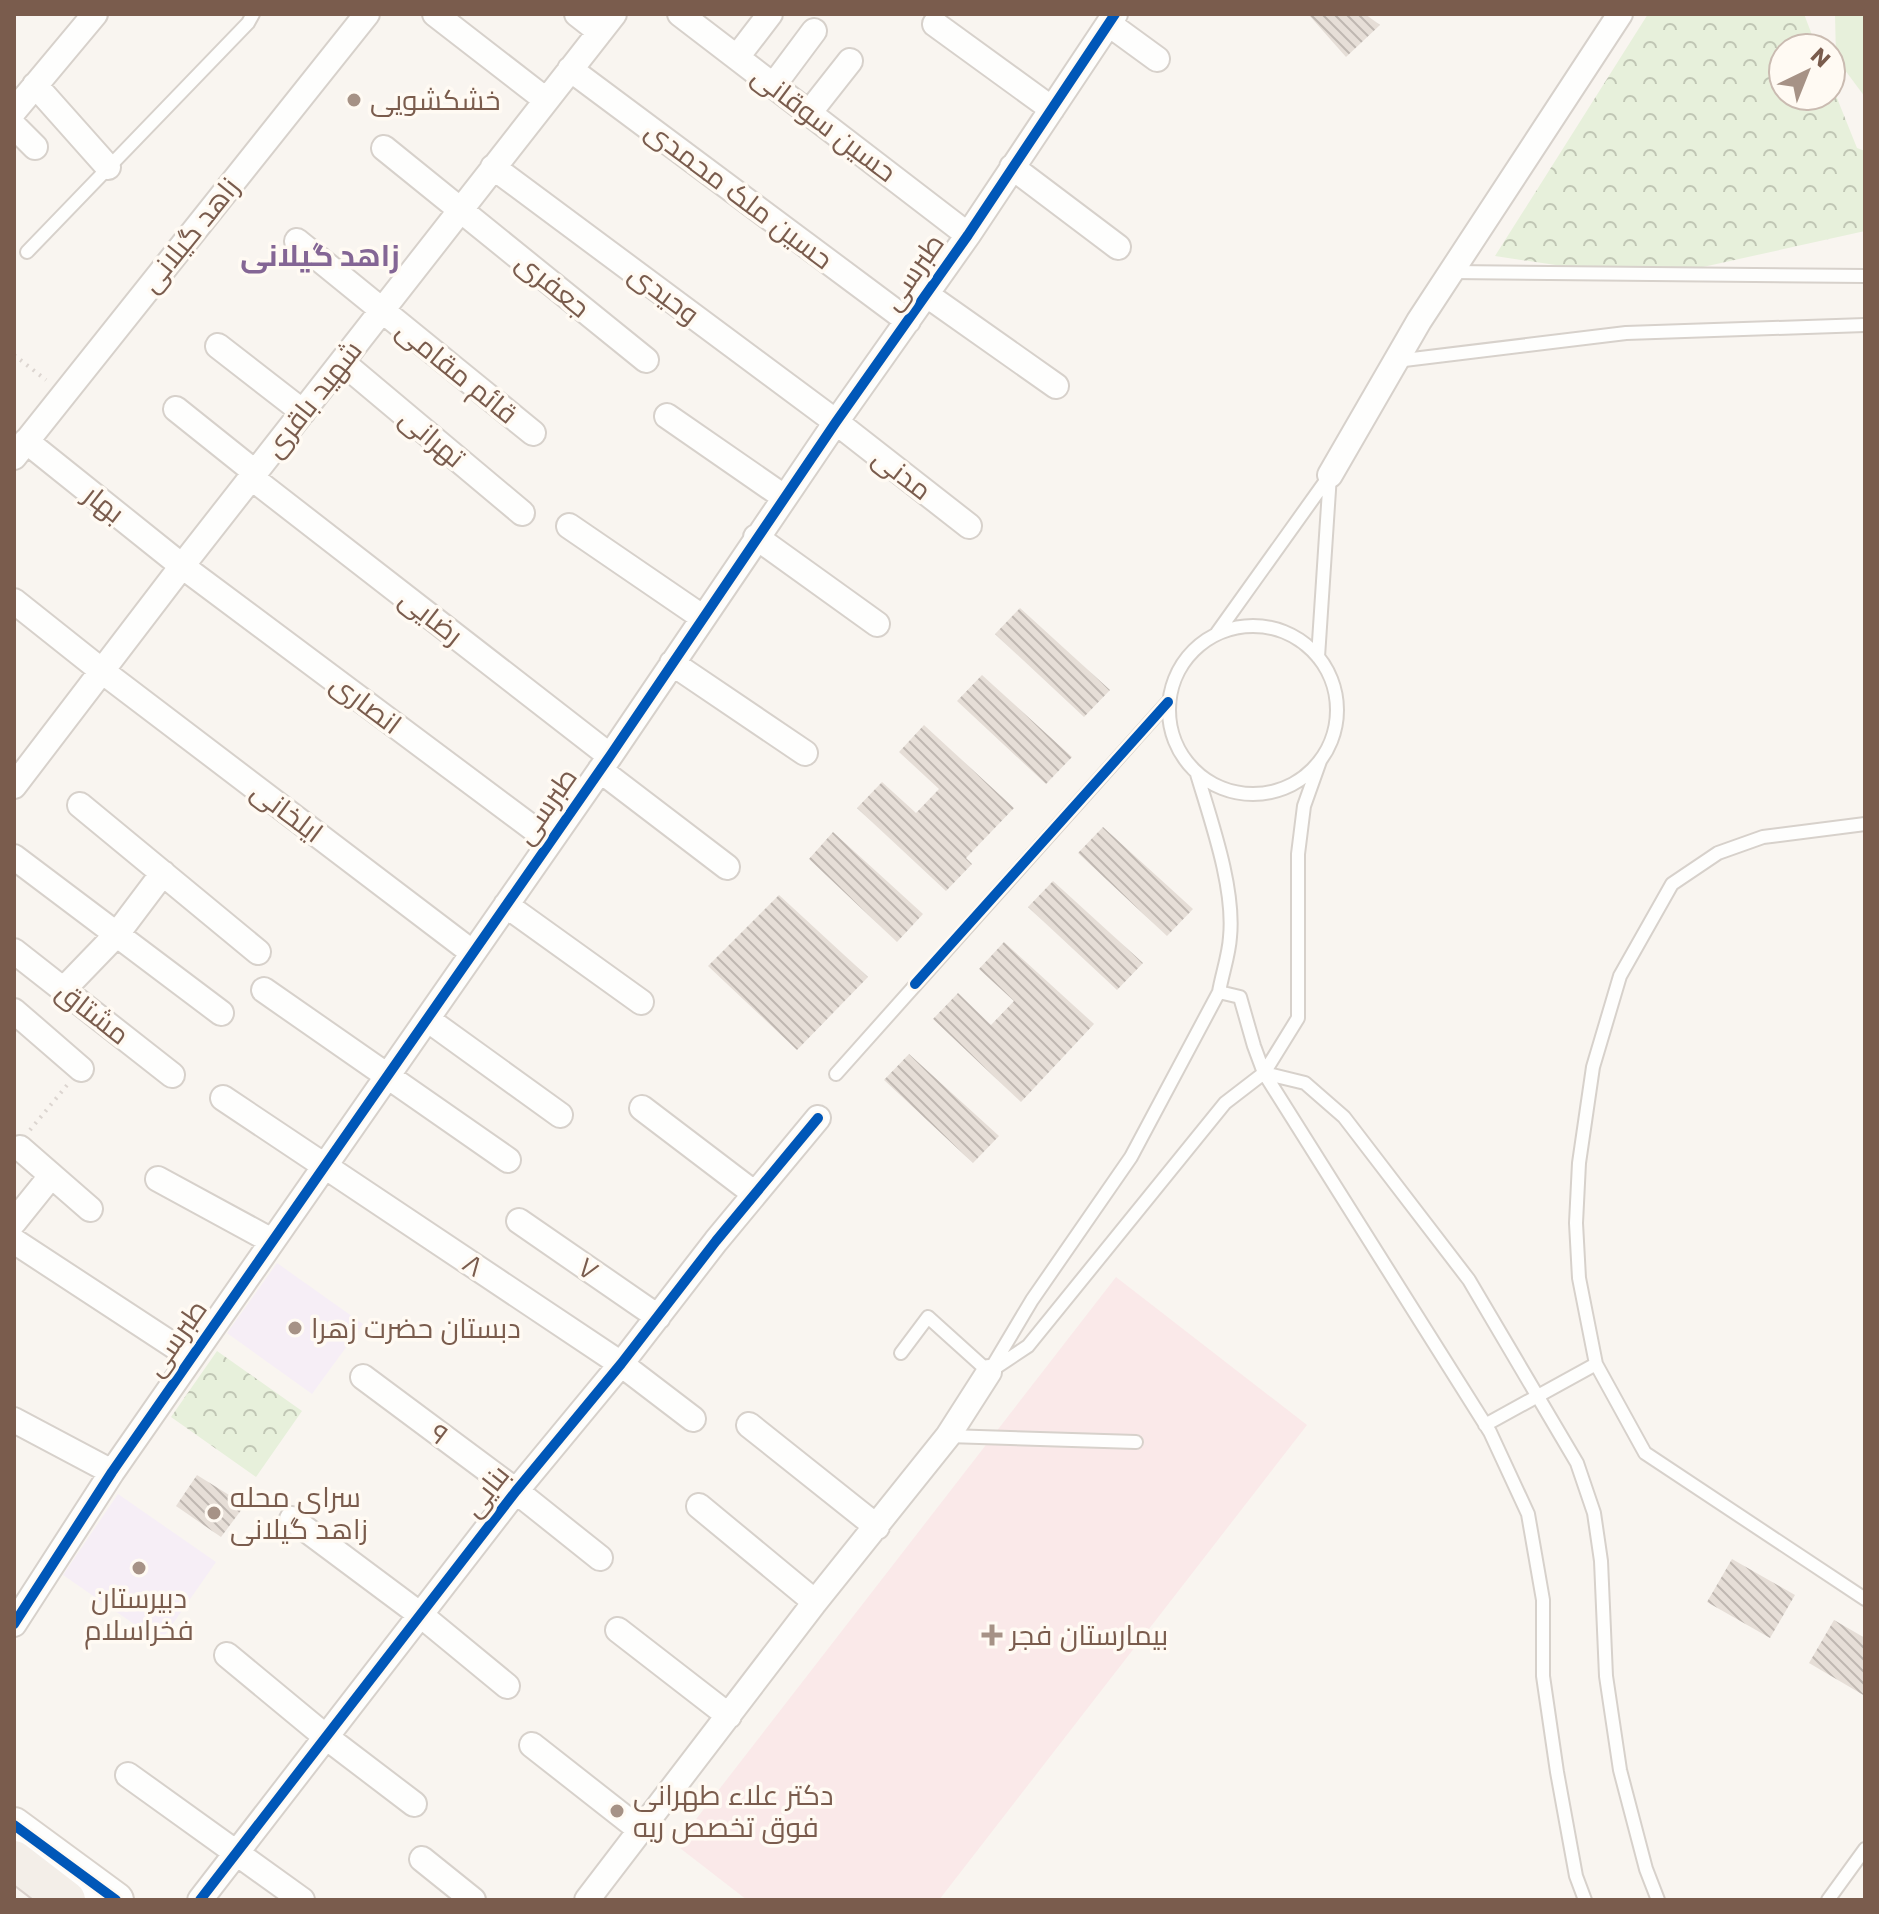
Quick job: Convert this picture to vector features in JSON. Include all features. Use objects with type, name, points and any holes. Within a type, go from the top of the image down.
[{"type":"main road","points":[[14,1825],[91,1894]]},
{"type":"main road","points":[[14,1860],[91,1894]]},
{"type":"street","points":[[14,111],[95,14]]},
{"type":"street","name":"زاهد گیلانی","points":[[20,449],[367,14]]},
{"type":"street","points":[[435,14],[546,100]]},
{"type":"street","points":[[577,14],[607,23]]},
{"type":"street","points":[[737,57],[770,14]]},
{"type":"street","points":[[1330,475],[1396,361],[1620,14]]},
{"type":"street","name":"حسین سوقانی","points":[[689,17],[773,86],[968,235]]},
{"type":"street","points":[[1112,19],[1157,59]]},
{"type":"street","name":"طبرسی","points":[[14,1624],[24,1585],[112,1472],[473,953],[756,537],[927,295],[1112,19]]},
{"type":"street","name":"شهید باقری","points":[[14,786],[607,23]]},
{"type":"street","points":[[935,24],[1052,109]]},
{"type":"street","points":[[773,86],[814,31]]},
{"type":"street","points":[[809,113],[850,61]]},
{"type":"street","name":"حسین ملک محمدی","points":[[570,69],[908,321]]},
{"type":"street","points":[[35,85],[108,167]]},
{"type":"street","points":[[14,126],[35,147]]},
{"type":"street","name":"جعفری","points":[[384,148],[646,360]]},
{"type":"street","name":"وحیدی","points":[[493,167],[836,422]]},
{"type":"street","points":[[1012,167],[1118,247]]},
{"type":"street","name":"قائم مقامی","points":[[297,241],[533,433]]},
{"type":"street","points":[[927,295],[1056,386]]},
{"type":"street","points":[[218,346],[303,412]]},
{"type":"street","name":"تهرانی","points":[[342,362],[522,513]]},
{"type":"street","name":"رضایی","points":[[176,409],[727,867]]},
{"type":"street","points":[[667,416],[784,497]]},
{"type":"street","name":"مدنی","points":[[836,422],[969,526]]},
{"type":"street","name":"بهار","points":[[20,449],[182,566]]},
{"type":"street","points":[[569,526],[702,617]]},
{"type":"street","points":[[756,537],[877,624]]},
{"type":"street","name":"انصاری","points":[[182,566],[550,841]]},
{"type":"street","name":"ایلخانی","points":[[14,601],[473,953]]},
{"type":"street","points":[[672,663],[805,753]]},
{"type":"street","points":[[80,805],[258,952]]},
{"type":"street","points":[[14,857],[221,1013]]},
{"type":"street","points":[[63,990],[117,934],[163,873]]},
{"type":"street","points":[[506,905],[641,1002]]},
{"type":"street","name":"مشتاق","points":[[14,951],[172,1075]]},
{"type":"street","points":[[264,990],[508,1160]]},
{"type":"street","points":[[14,1011],[81,1069]]},
{"type":"street","points":[[427,1019],[560,1115]]},
{"type":"street","name":"۸","points":[[223,1098],[621,1364],[693,1419]]},
{"type":"street","points":[[642,1108],[755,1194]]},
{"type":"street","name":"بنایی","points":[[200,1900],[516,1491],[818,1118]]},
{"type":"street","points":[[20,1148],[90,1209]]},
{"type":"street","points":[[14,1222],[51,1176]]},
{"type":"street","points":[[158,1179],[272,1241]]},
{"type":"street","name":"۷","points":[[519,1221],[658,1317]]},
{"type":"street","points":[[14,1241],[191,1357]]},
{"type":"street","points":[[587,1900],[815,1602],[948,1436],[989,1372]]},
{"type":"street","name":"۹","points":[[363,1377],[600,1558]]},
{"type":"street","points":[[14,1420],[112,1472]]},
{"type":"street","points":[[749,1425],[877,1527]]},
{"type":"street","points":[[699,1506],[815,1602]]},
{"type":"street","points":[[292,1519],[422,1616],[507,1686]]},
{"type":"street","points":[[618,1630],[729,1716]]},
{"type":"street","points":[[227,1655],[326,1737],[414,1804]]},
{"type":"street","points":[[532,1745],[639,1829]]},
{"type":"street","points":[[128,1775],[302,1900]]},
{"type":"street","points":[[422,1859],[473,1900]]},
{"type":"lane","points":[[27,252],[248,23],[253,14]]},
{"type":"lane","points":[[1452,272],[1865,276]]},
{"type":"lane","points":[[1396,361],[1626,333],[1865,325]]},
{"type":"lane","points":[[1217,633],[1330,475]]},
{"type":"lane","points":[[1318,657],[1330,475]]},
{"type":"lane","points":[[989,1372],[1028,1346],[1225,1103],[1264,1073],[1298,1018],[1298,854],[1304,806],[1320,761],[1333,736],[1337,709],[1332,681],[1318,657],[1298,638],[1272,627],[1244,625],[1217,633],[1193,649],[1176,673],[1168,702],[1170,728],[1180,753],[1197,774],[1221,788],[1248,794],[1275,791],[1300,780],[1320,761]]},
{"type":"lane","points":[[836,1074],[1168,702]]},
{"type":"lane","points":[[989,1372],[1032,1300],[1131,1157],[1219,992],[1231,936],[1227,895],[1220,853],[1197,774]]},
{"type":"lane","points":[[1865,824],[1763,837],[1718,853],[1672,884],[1620,976],[1593,1067],[1579,1163],[1576,1223],[1579,1278],[1596,1364],[1645,1453],[1865,1599]]},
{"type":"lane","points":[[1219,992],[1240,997],[1264,1073],[1485,1425],[1528,1514],[1543,1600],[1543,1676],[1557,1772],[1576,1876],[1585,1900]]},
{"type":"lane","points":[[1264,1073],[1305,1083],[1344,1117],[1469,1280],[1577,1463],[1594,1513],[1601,1561],[1606,1676],[1620,1770],[1646,1869],[1658,1900]]},
{"type":"lane","points":[[901,1353],[928,1317],[989,1372]]},
{"type":"lane","points":[[1485,1425],[1596,1364]]},
{"type":"lane","points":[[948,1436],[1136,1442]]},
{"type":"lane","points":[[1828,1900],[1865,1849]]},
{"type":"path","points":[[14,355],[64,394]]},
{"type":"path","points":[[20,1148],[21,1142],[81,1069]]},
{"type":"shaded area","name":"دبستان حضرت زهرا","points":[[277,1263],[363,1324],[312,1394],[227,1333]]},
{"type":"shaded area","name":"بیمارستان فجر","points":[[1116,1277],[1307,1425],[939,1900],[747,1900],[676,1845]]},
{"type":"shaded area","name":"دبیرستان فخراسلام","points":[[118,1494],[216,1562],[160,1642],[63,1575]]},
{"type":"green space","points":[[1648,14],[1804,14],[1811,32],[1767,32],[1767,112],[1843,112],[1857,148],[1865,151],[1865,231],[1649,279],[1495,256]]},
{"type":"green space","points":[[1835,14],[1865,14],[1865,97],[1847,73],[1847,32],[1835,32]]},
{"type":"green space","points":[[217,1351],[302,1411],[256,1477],[171,1417]]},
{"type":"building","points":[[1308,14],[1365,14],[1380,25],[1346,57]]},
{"type":"building","points":[[1020,608],[1110,690],[1084,717],[995,634]]},
{"type":"building","points":[[982,675],[1072,757],[1046,784],[957,701]]},
{"type":"building","points":[[924,725],[1014,808],[966,858],[972,864],[946,891],[857,808],[882,782],[916,813],[939,789],[899,752]]},
{"type":"building","points":[[1103,827],[1193,909],[1167,936],[1078,853]]},
{"type":"building","points":[[833,832],[923,914],[897,942],[809,859]]},
{"type":"building","points":[[1053,881],[1143,963],[1117,990],[1028,907]]},
{"type":"building","points":[[779,895],[868,977],[797,1050],[708,966]]},
{"type":"building","points":[[1004,942],[1094,1024],[1021,1102],[933,1019],[958,993],[991,1025],[1014,1001],[979,969]]},
{"type":"building","points":[[909,1054],[999,1136],[973,1163],[884,1080]]},
{"type":"building","points":[[197,1475],[245,1505],[221,1537],[176,1506]]},
{"type":"building","points":[[1732,1559],[1795,1595],[1770,1638],[1707,1602]]},
{"type":"building","points":[[1834,1620],[1865,1638],[1865,1696],[1809,1663]]},
{"type":"cycle path","points":[[14,1624],[112,1472],[610,756],[836,422],[968,235],[1115,14]]},
{"type":"cycle path","points":[[915,984],[1168,702]]},
{"type":"cycle path","points":[[200,1900],[516,1491],[818,1118]]},
{"type":"cycle path","points":[[14,1825],[116,1900]]},
{"type":"place","name":"خشکشویی","points":[[354,100]]},
{"type":"place","name":"دبستان حضرت زهرا","points":[[295,1328]]},
{"type":"place","name":"سرای محله زاهد گیلانی","points":[[214,1513]]},
{"type":"place","name":"دبیرستان فخراسلام","points":[[139,1568]]},
{"type":"place","name":"بیمارستان فجر","points":[[992,1635]]},
{"type":"place","name":"دکتر علاء طهرانی فوق تخصص ریه","points":[[617,1811]]},
{"type":"district","name":"زاهد گیلانی","points":[[320,255]]}]
